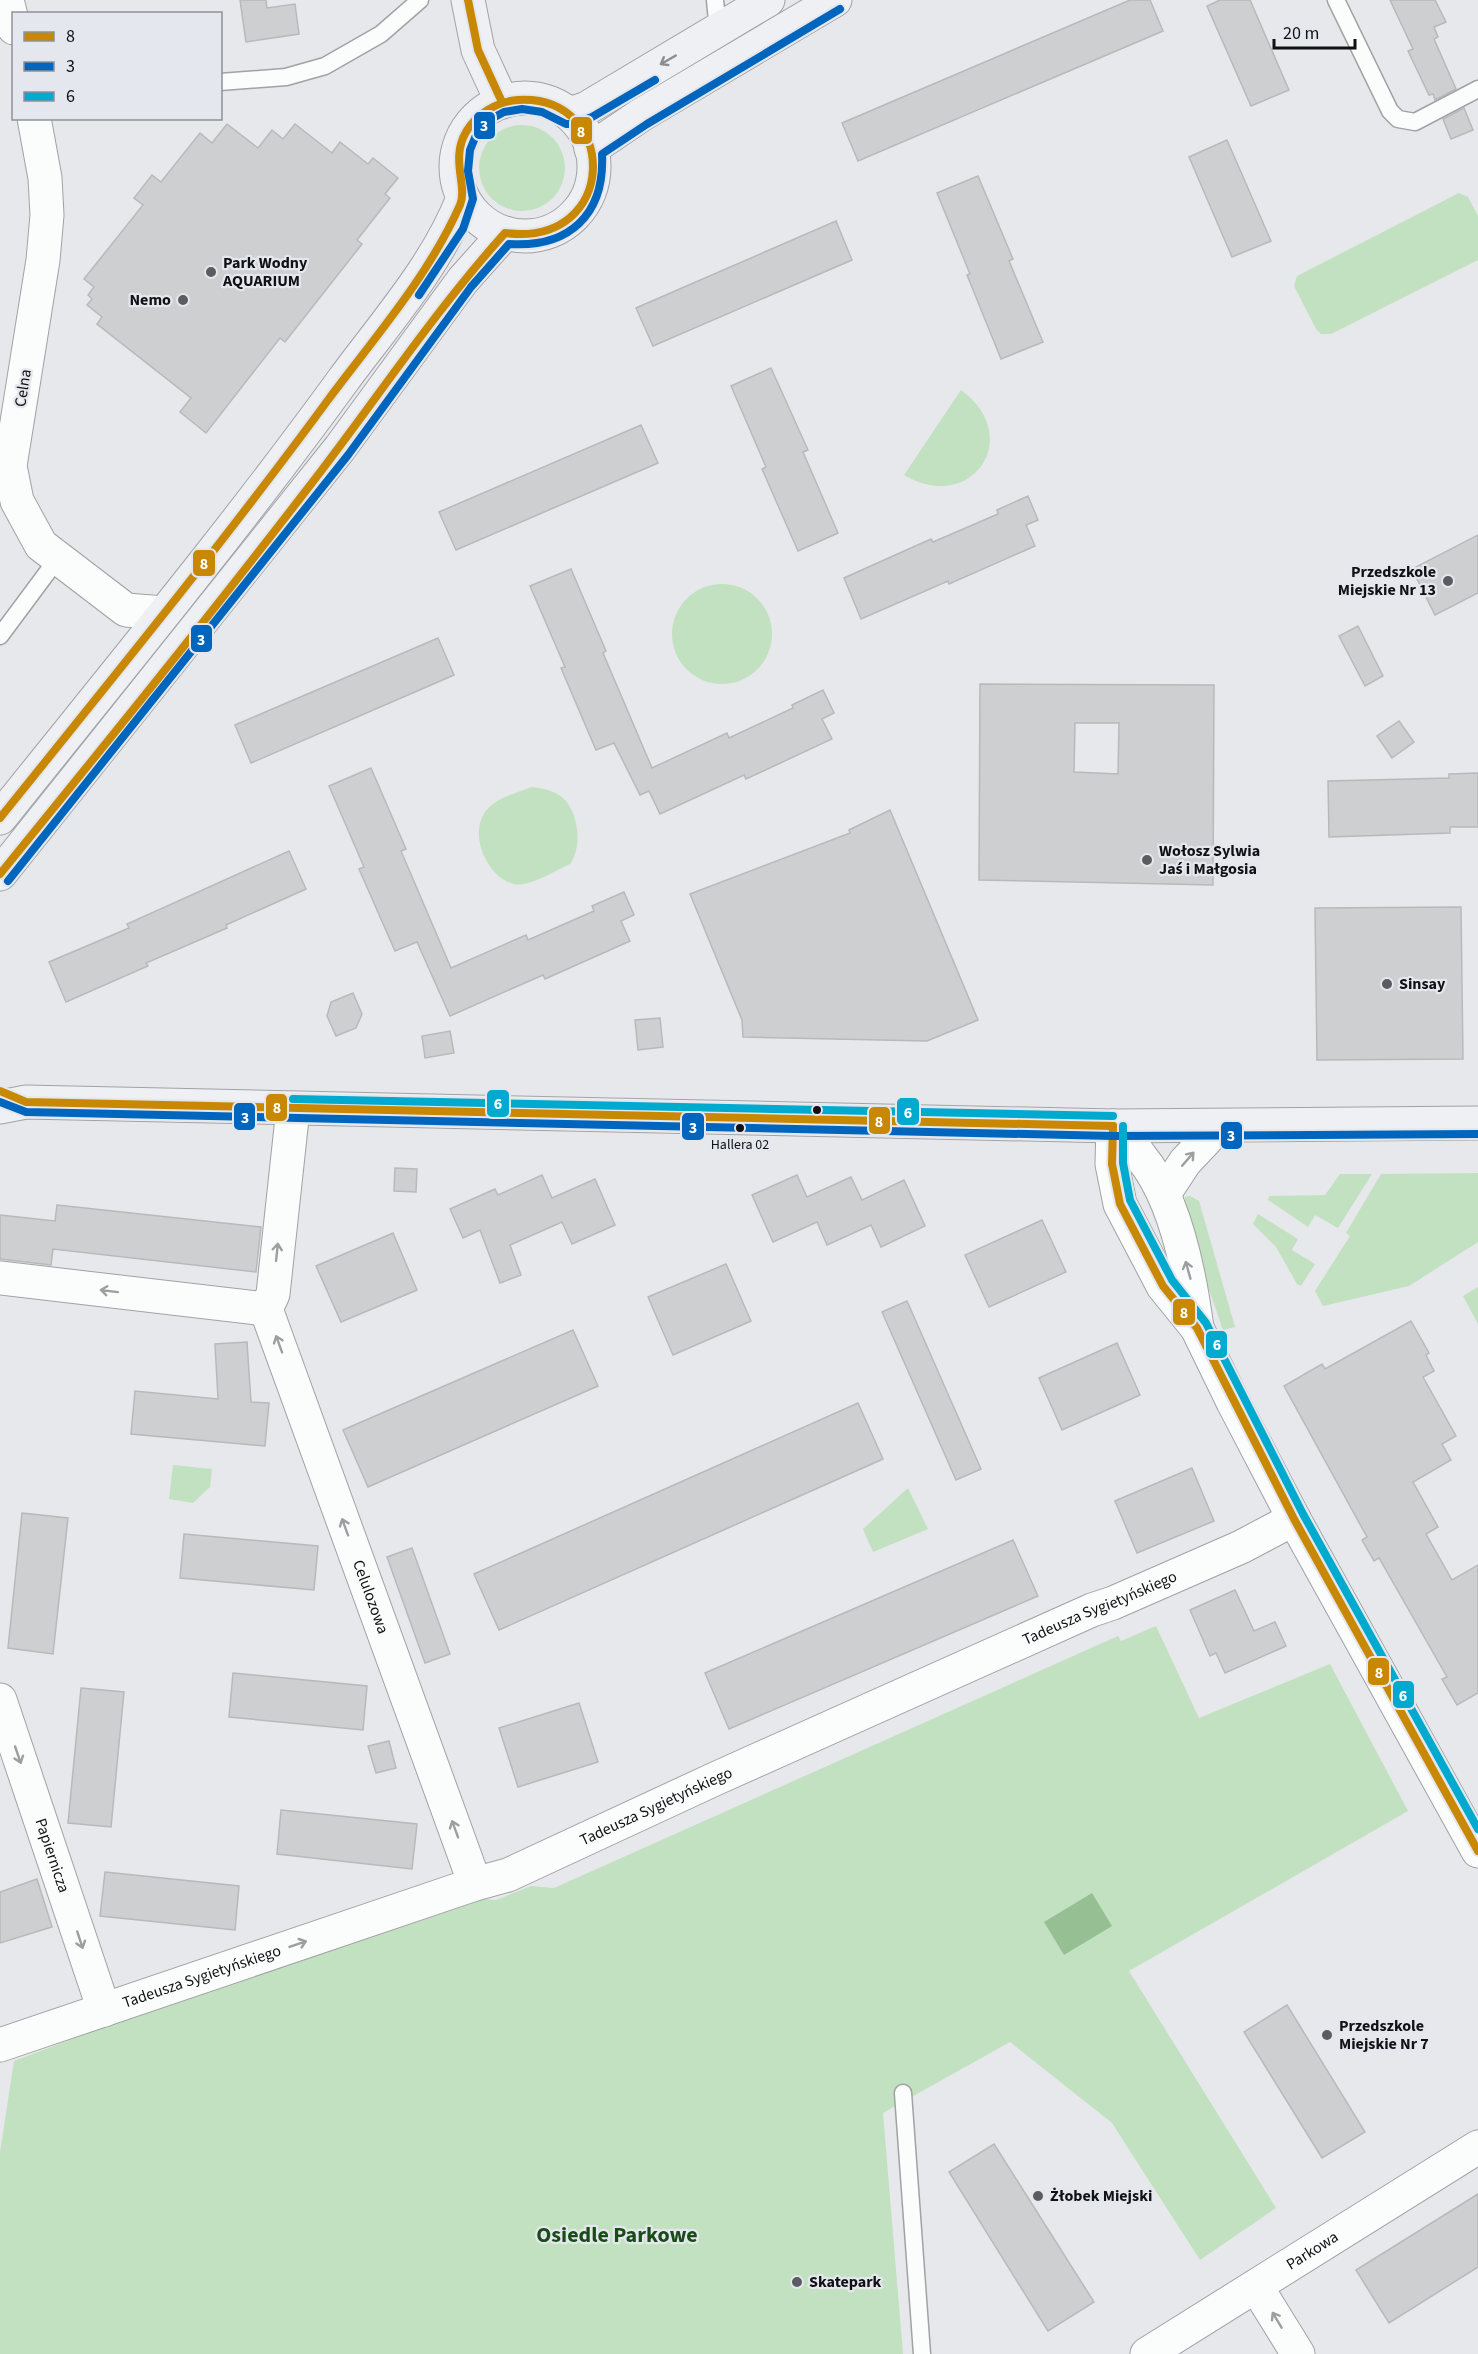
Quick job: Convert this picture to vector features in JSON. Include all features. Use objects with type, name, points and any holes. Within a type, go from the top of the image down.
[{"type":"main road","points":[[468,0],[478,50],[502,102]]},
{"type":"main road","points":[[570,114],[587,108],[716,16],[768,0]]},
{"type":"main road","points":[[591,149],[641,115],[835,0]]},
{"type":"main road","points":[[519,98],[537,99],[555,104],[570,114],[583,130],[591,149],[594,167],[592,185],[584,202],[573,216],[558,227],[541,234],[523,236],[488,225],[474,213],[463,198],[457,180],[456,160],[461,141],[470,124],[484,111],[502,102],[519,98]]},
{"type":"main road","points":[[0,818],[318,415],[432,259],[453,225],[463,198]]},
{"type":"main road","points":[[0,874],[325,466],[463,280],[505,232]]},
{"type":"main road","points":[[9,1100],[293,1109],[1113,1126],[1218,1127],[1478,1123]]},
{"type":"street","points":[[7,0],[12,20]]},
{"type":"street","name":"Celna","points":[[34,120],[45,178],[47,214],[43,260],[10,466],[17,501],[41,545],[126,610]]},
{"type":"street","points":[[136,647],[126,610],[164,613]]},
{"type":"street","points":[[0,1278],[266,1309],[273,1294],[293,1109]]},
{"type":"street","points":[[1113,1126],[1142,1158],[1164,1194],[1191,1277],[1197,1328]]},
{"type":"street","points":[[1113,1126],[1112,1164],[1120,1204],[1163,1286],[1197,1328],[1294,1519],[1478,1851]]},
{"type":"street","points":[[1164,1194],[1185,1162],[1218,1127]]},
{"type":"street","name":"Celulozowa","points":[[266,1309],[475,1884]]},
{"type":"street","name":"Tadeusza Sygietyńskiego","points":[[0,2045],[475,1884],[508,1875],[717,1778],[1092,1610],[1113,1604],[1241,1547],[1294,1519]]},
{"type":"street","name":"Papiernicza","points":[[0,1700],[104,2010]]},
{"type":"street","name":"Parkowa","points":[[1147,2354],[1478,2147]]},
{"type":"street","points":[[1256,2286],[1298,2354]]},
{"type":"lane","points":[[222,82],[286,77],[325,66],[381,34],[420,0]]},
{"type":"lane","points":[[1336,0],[1390,111],[1398,119],[1415,122],[1478,89]]},
{"type":"lane","points":[[0,636],[58,558]]},
{"type":"lane","points":[[903,2093],[922,2354]]},
{"type":"shaded area","points":[[522,125],[538,129],[552,138],[561,152],[565,168],[561,184],[552,198],[538,207],[522,211],[506,207],[492,198],[483,184],[479,168],[483,152],[492,138],[506,129]]},
{"type":"shaded area","points":[[1459,193],[1468,197],[1478,216],[1478,260],[1331,334],[1321,334],[1316,329],[1294,286],[1297,276]]},
{"type":"shaded area","points":[[961,390],[980,409],[989,429],[989,448],[982,465],[969,478],[951,485],[929,485],[904,475]]},
{"type":"shaded area","points":[[722,584],[750,592],[764,606],[772,634],[764,662],[750,676],[722,684],[694,676],[680,662],[672,634],[680,606],[694,592]]},
{"type":"shaded area","points":[[531,787],[550,791],[566,801],[576,824],[576,849],[570,864],[530,883],[512,884],[501,878],[484,856],[479,828],[483,815],[493,804]]},
{"type":"shaded area","points":[[1478,1173],[1478,1242],[1409,1286],[1323,1306],[1315,1291],[1350,1236],[1346,1233],[1381,1174]]},
{"type":"shaded area","points":[[1340,1174],[1372,1174],[1338,1228],[1315,1215],[1308,1227],[1268,1200],[1269,1196],[1325,1195]]},
{"type":"shaded area","points":[[1190,1196],[1199,1201],[1235,1327],[1223,1330],[1205,1278],[1185,1209],[1185,1197]]},
{"type":"shaded area","points":[[1258,1214],[1298,1239],[1292,1250],[1315,1264],[1301,1286],[1297,1284],[1276,1247],[1253,1224]]},
{"type":"shaded area","points":[[1478,1287],[1478,1324],[1463,1296]]},
{"type":"shaded area","points":[[173,1465],[212,1469],[210,1487],[193,1503],[169,1499]]},
{"type":"shaded area","points":[[908,1488],[928,1529],[873,1552],[863,1529]]},
{"type":"shaded area","points":[[1156,1626],[1199,1718],[1330,1664],[1408,1811],[1129,1971],[1276,2208],[1200,2260],[1112,2123],[1010,2042],[883,2113],[903,2354],[0,2354],[0,2152],[14,2061],[109,2025],[473,1898],[496,1900],[531,1886],[554,1888],[1118,1636],[1121,1641]]},
{"type":"shaded area","points":[[1092,1893],[1112,1926],[1064,1955],[1044,1922]]},
{"type":"building","points":[[240,0],[266,0],[267,8],[295,4],[299,34],[246,42]]},
{"type":"building","points":[[1130,0],[1150,0],[1163,31],[858,161],[842,123]]},
{"type":"building","points":[[1220,0],[1250,0],[1289,90],[1251,106],[1207,6]]},
{"type":"building","points":[[1390,0],[1435,0],[1446,22],[1434,27],[1438,37],[1434,39],[1456,89],[1435,100],[1433,94],[1429,95],[1408,51],[1413,49]]},
{"type":"building","points":[[1464,108],[1473,130],[1451,139],[1443,119]]},
{"type":"building","name":"Park Wodny AQUARIUM","points":[[227,124],[258,148],[272,130],[283,139],[295,124],[332,153],[340,142],[368,164],[373,158],[398,178],[385,194],[390,198],[357,240],[362,244],[285,342],[280,338],[206,433],[180,412],[191,398],[97,324],[102,317],[87,305],[92,299],[88,295],[94,287],[84,279],[143,205],[134,198],[152,175],[161,182],[200,133],[212,143]]},
{"type":"building","points":[[1227,140],[1271,241],[1232,257],[1189,157]]},
{"type":"building","points":[[978,176],[1013,259],[1009,261],[1043,342],[1001,359],[937,193]]},
{"type":"building","points":[[836,221],[852,260],[653,346],[636,308]]},
{"type":"building","points":[[771,368],[808,450],[803,452],[838,533],[798,551],[762,469],[766,467],[731,386]]},
{"type":"building","points":[[641,425],[658,463],[456,550],[439,512]]},
{"type":"building","points":[[1028,496],[1038,520],[1026,525],[1035,546],[861,619],[844,578],[931,539],[933,542],[998,514],[997,510]]},
{"type":"building","name":"Przedszkole Miejskie Nr 13","points":[[1478,535],[1478,593],[1435,615],[1412,569]]},
{"type":"building","points":[[571,569],[606,651],[603,653],[652,768],[727,733],[729,738],[793,708],[792,705],[823,690],[834,713],[822,719],[832,739],[746,779],[744,775],[660,814],[649,791],[640,795],[614,743],[596,750],[561,668],[565,667],[530,586]]},
{"type":"building","points":[[1358,626],[1383,676],[1365,686],[1339,636]]},
{"type":"building","points":[[438,638],[454,675],[251,763],[235,725]]},
{"type":"building","points":[[980,684],[1214,685],[1213,885],[979,880]],"holes":[[[1075,723],[1119,723],[1118,774],[1074,772]]]},
{"type":"building","points":[[1399,721],[1414,742],[1392,758],[1377,736]]},
{"type":"building","points":[[371,768],[406,849],[401,851],[451,968],[526,935],[528,940],[594,911],[592,906],[624,892],[634,915],[621,921],[630,941],[545,979],[543,975],[450,1016],[417,942],[395,951],[359,869],[364,867],[329,786]]},
{"type":"building","points":[[1478,773],[1478,827],[1450,827],[1450,833],[1329,837],[1328,781],[1449,778],[1449,774]]},
{"type":"building","points":[[890,810],[978,1020],[927,1041],[743,1037],[742,1020],[690,894],[850,833],[849,830]]},
{"type":"building","points":[[289,851],[306,889],[226,925],[227,928],[146,963],[148,966],[66,1002],[49,962],[129,928],[127,924]]},
{"type":"building","points":[[1461,907],[1463,1059],[1317,1060],[1315,908]]},
{"type":"building","points":[[353,993],[362,1014],[356,1028],[336,1036],[327,1016],[331,1002]]},
{"type":"building","points":[[660,1018],[663,1047],[638,1050],[635,1020]]},
{"type":"building","points":[[450,1031],[454,1053],[425,1058],[422,1036]]},
{"type":"building","points":[[395,1168],[417,1169],[416,1192],[394,1191]]},
{"type":"building","points":[[542,1175],[552,1198],[595,1179],[615,1225],[572,1244],[562,1222],[510,1245],[521,1275],[500,1283],[480,1230],[463,1238],[450,1209],[495,1189],[498,1195]]},
{"type":"building","points":[[797,1175],[807,1197],[851,1177],[862,1200],[904,1180],[925,1226],[881,1247],[871,1225],[827,1245],[817,1222],[773,1242],[752,1195]]},
{"type":"building","points":[[57,1205],[261,1227],[256,1272],[53,1249],[51,1265],[0,1259],[0,1215],[55,1221]]},
{"type":"building","points":[[1042,1220],[1066,1272],[989,1307],[965,1255]]},
{"type":"building","points":[[393,1233],[417,1290],[341,1322],[316,1266]]},
{"type":"building","points":[[726,1264],[751,1321],[673,1355],[648,1297]]},
{"type":"building","points":[[907,1301],[981,1469],[956,1480],[882,1312]]},
{"type":"building","points":[[1411,1321],[1429,1353],[1426,1355],[1434,1371],[1423,1377],[1456,1436],[1442,1444],[1451,1460],[1413,1482],[1438,1527],[1426,1534],[1452,1580],[1478,1565],[1478,1693],[1457,1705],[1442,1679],[1447,1677],[1379,1558],[1374,1561],[1362,1540],[1367,1537],[1284,1386],[1322,1364],[1325,1369]]},
{"type":"building","points":[[573,1330],[598,1386],[368,1487],[343,1430]]},
{"type":"building","points":[[247,1342],[251,1402],[269,1403],[265,1446],[131,1434],[135,1391],[218,1399],[215,1344]]},
{"type":"building","points":[[1117,1343],[1140,1395],[1062,1430],[1039,1378]]},
{"type":"building","points":[[858,1403],[883,1459],[499,1630],[474,1574]]},
{"type":"building","points":[[1192,1468],[1214,1521],[1137,1553],[1115,1501]]},
{"type":"building","points":[[22,1513],[68,1518],[53,1654],[8,1648]]},
{"type":"building","points":[[184,1534],[318,1546],[314,1590],[180,1578]]},
{"type":"building","points":[[1013,1540],[1038,1596],[729,1729],[705,1673]]},
{"type":"building","points":[[412,1548],[450,1654],[425,1663],[387,1557]]},
{"type":"building","points":[[1235,1590],[1254,1631],[1275,1622],[1286,1646],[1225,1673],[1216,1653],[1210,1656],[1190,1610]]},
{"type":"building","points":[[233,1673],[367,1686],[363,1730],[229,1717]]},
{"type":"building","points":[[81,1688],[124,1692],[111,1827],[68,1823]]},
{"type":"building","points":[[579,1703],[598,1762],[518,1787],[499,1728]]},
{"type":"building","points":[[389,1741],[396,1768],[376,1773],[368,1746]]},
{"type":"building","points":[[281,1810],[417,1824],[412,1869],[277,1854]]},
{"type":"building","points":[[105,1872],[239,1886],[235,1930],[100,1916]]},
{"type":"building","points":[[37,1879],[52,1927],[0,1943],[0,1892]]},
{"type":"building","points":[[1287,2005],[1365,2132],[1322,2158],[1244,2032]]},
{"type":"building","points":[[994,2144],[1094,2302],[1048,2331],[949,2172]]},
{"type":"building","points":[[1478,2194],[1478,2267],[1389,2323],[1356,2270]]},
{"type":"transit line","name":"8","points":[[468,0],[478,50],[502,102]]},
{"type":"transit line","name":"3","points":[[8,881],[348,455],[471,287],[509,244],[530,244],[566,233],[590,210],[601,176],[602,154],[647,124],[840,9]]},
{"type":"transit line","name":"3","points":[[419,295],[463,229],[473,199],[468,171],[470,150],[477,133],[489,120],[504,112],[522,109],[542,112],[566,124],[573,124],[592,117],[655,80]]},
{"type":"transit line","name":"8","points":[[0,818],[207,559],[417,282],[460,205],[462,189],[459,152],[461,142],[470,125],[495,106],[518,100],[551,105],[575,120],[589,143],[593,170],[587,196],[570,218],[543,231],[505,233],[479,263],[428,326],[332,456],[232,585],[0,874]]},
{"type":"transit line","name":"8","points":[[0,1091],[26,1102],[1113,1126]]},
{"type":"transit line","name":"6","points":[[293,1099],[1113,1116]]},
{"type":"transit line","name":"3","points":[[0,1102],[26,1112],[1113,1136],[1478,1134]]},
{"type":"transit line","name":"8","points":[[1113,1126],[1112,1164],[1120,1204],[1163,1286],[1197,1328],[1294,1519],[1478,1851]]},
{"type":"transit line","name":"6","points":[[1123,1126],[1123,1163],[1130,1200],[1172,1280],[1206,1323],[1303,1514],[1478,1829]]},
{"type":"place","name":"Park Wodny AQUARIUM","points":[[211,272]]},
{"type":"place","name":"Nemo","points":[[183,300]]},
{"type":"place","name":"Przedszkole Miejskie Nr 13","points":[[1448,581]]},
{"type":"place","name":"Wołosz Sylwia Jaś i Małgosia","points":[[1147,860]]},
{"type":"place","name":"Sinsay","points":[[1387,984]]},
{"type":"place","name":"Hallera 02","points":[[740,1128]]},
{"type":"place","name":"Przedszkole Miejskie Nr 7","points":[[1327,2035]]},
{"type":"place","name":"Żłobek Miejski","points":[[1038,2196]]},
{"type":"place","name":"Skatepark","points":[[797,2282]]},
{"type":"district","name":"Osiedle Parkowe","points":[[617,2235]]}]
